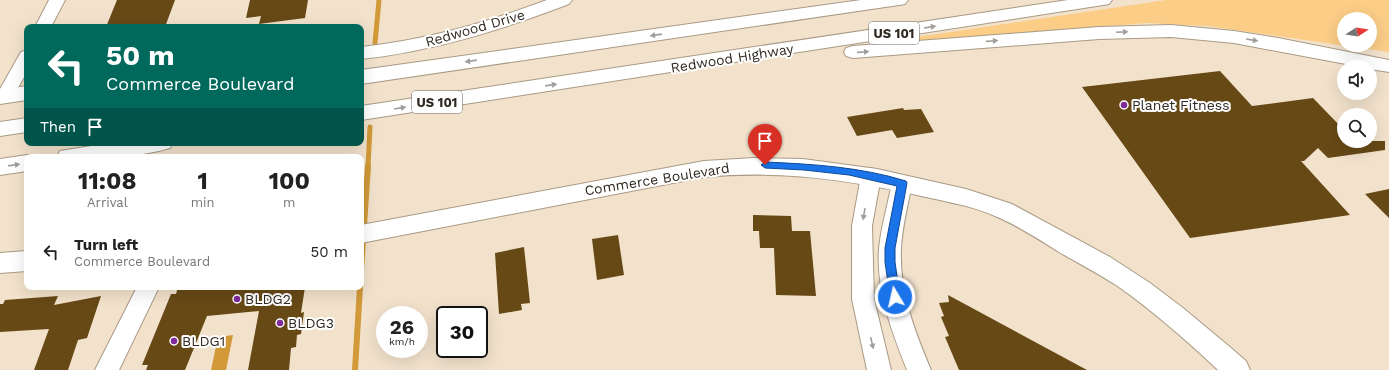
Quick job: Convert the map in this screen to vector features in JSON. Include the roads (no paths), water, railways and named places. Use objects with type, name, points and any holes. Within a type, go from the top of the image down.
[{"type":"main road","name":"Redwood Drive","points":[[364,53],[404,47],[458,36],[503,22],[563,0]]},
{"type":"main road","points":[[695,29],[841,0]]},
{"type":"main road","name":"US 101","points":[[364,77],[899,0]]},
{"type":"main road","name":"Redwood Highway","points":[[364,113],[684,66],[1103,0]]},
{"type":"main road","points":[[684,66],[1098,33],[1171,31],[1256,40],[1389,66]]},
{"type":"main road","points":[[2,97],[24,94]]},
{"type":"main road","points":[[0,129],[24,125]]},
{"type":"main road","points":[[88,154],[142,146]]},
{"type":"main road","points":[[0,167],[24,163]]},
{"type":"main road","name":"Commerce Boulevard","points":[[364,233],[685,172],[730,166],[765,165],[804,167],[870,176],[970,198],[1003,210],[1023,220],[1107,267],[1149,296],[1190,328],[1237,370]]},
{"type":"main road","points":[[0,263],[24,261]]},
{"type":"street","points":[[45,24],[57,0]]},
{"type":"street","points":[[2,97],[24,61]]},
{"type":"street","points":[[870,176],[862,226],[863,299],[879,370]]},
{"type":"street","points":[[902,183],[890,248],[890,262],[895,297],[910,350],[919,370]]},
{"type":"street","points":[[107,370],[147,290]]},
{"type":"waterway","points":[[375,43],[379,0]]},
{"type":"waterway","points":[[368,167],[370,127]]},
{"type":"waterway","points":[[364,225],[368,166]]},
{"type":"waterway","points":[[355,370],[360,290]]},
{"type":"place","name":"Planet Fitness","points":[[1124,105]]},
{"type":"place","name":"BLDG2","points":[[237,299]]},
{"type":"place","name":"BLDG3","points":[[280,323]]},
{"type":"place","name":"BLDG1","points":[[174,341]]}]
